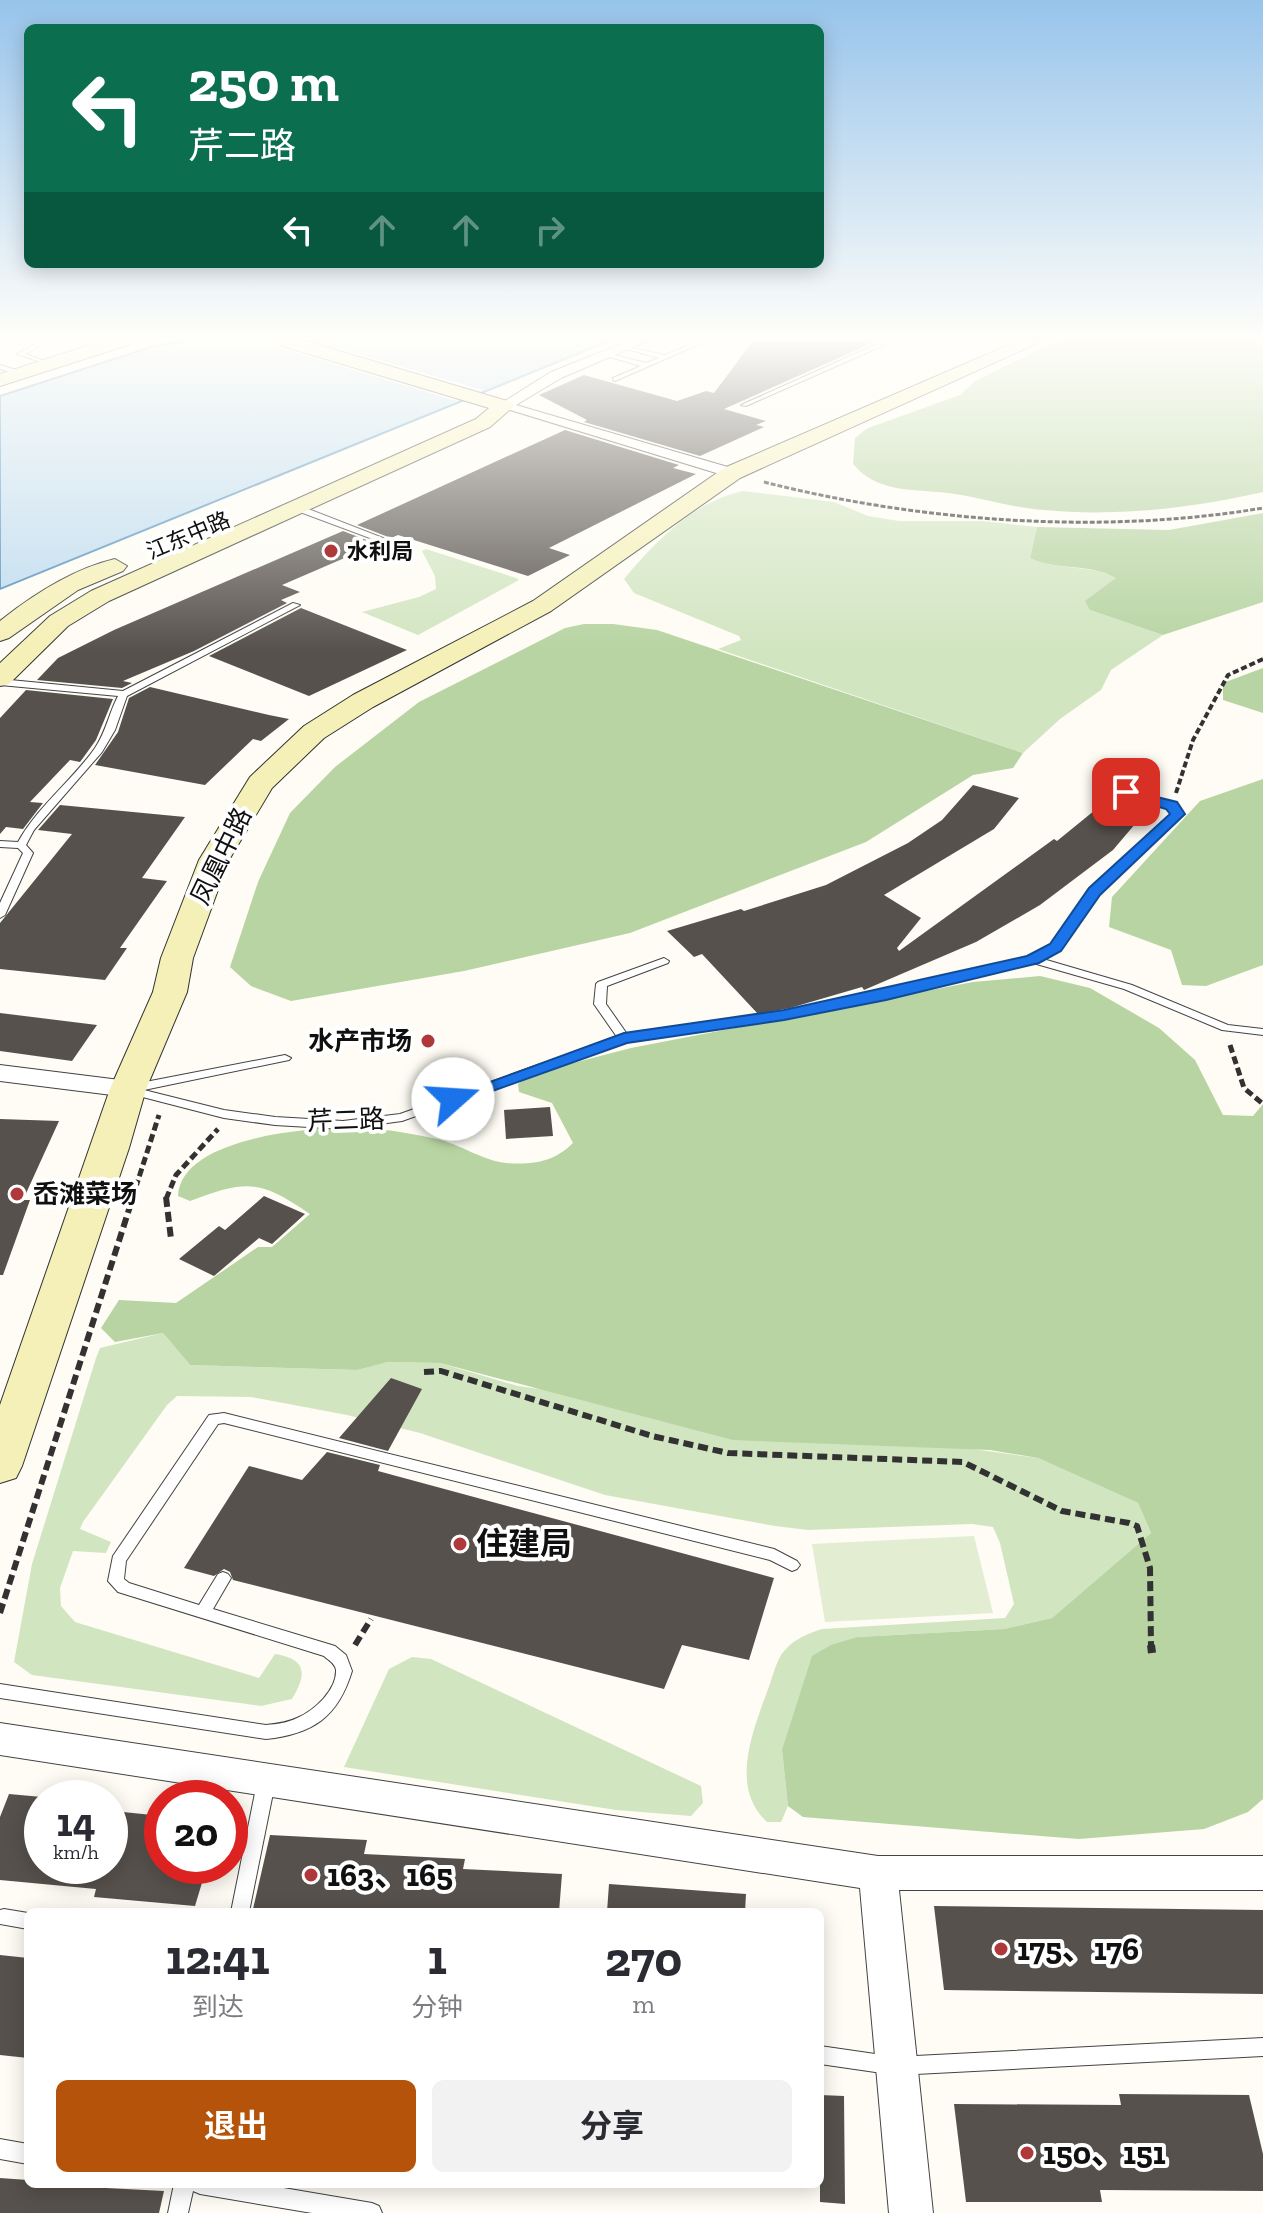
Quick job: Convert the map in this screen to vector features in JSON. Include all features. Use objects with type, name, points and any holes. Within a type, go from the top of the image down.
[{"type":"street","name":"江东中路","points":[[1,633],[30,609],[69,585],[400,444]]},
{"type":"street","name":"江东中路","points":[[59,621],[100,596],[435,444]]},
{"type":"street","points":[[634,444],[732,473]]},
{"type":"street","points":[[0,1466],[20,1391],[146,1093],[170,992],[192,960],[226,864],[263,799],[288,768],[320,740],[399,681],[542,606],[732,473],[798,444]]},
{"type":"street","points":[[1,633],[59,621]]},
{"type":"street","points":[[0,680],[59,621]]},
{"type":"street","name":"芹二路","points":[[0,1073],[146,1093]]},
{"type":"street","points":[[0,1739],[266,1783],[878,1873],[1263,1873]]},
{"type":"street","points":[[878,1873],[911,2213]]},
{"type":"lane","points":[[295,507],[397,545]]},
{"type":"lane","points":[[0,680],[124,694],[296,605]]},
{"type":"lane","points":[[21,845],[49,803],[77,776],[108,735],[124,694]]},
{"type":"lane","points":[[1126,792],[1177,809]]},
{"type":"lane","name":"芹二路","points":[[146,1093],[224,1114],[343,1125],[402,1117],[624,1038],[773,1017],[886,995],[1033,960],[1056,948],[1095,891],[1178,814],[1177,809]]},
{"type":"lane","points":[[0,844],[21,845],[28,853],[0,915]]},
{"type":"lane","points":[[1033,960],[1128,987],[1226,1028],[1263,1032]]},
{"type":"lane","points":[[624,1038],[600,1004],[602,984],[611,978],[664,961]]},
{"type":"lane","points":[[146,1093],[285,1058]]},
{"type":"lane","points":[[0,1691],[266,1732],[289,1731],[304,1726],[329,1703],[342,1678],[340,1660],[313,1643],[124,1588],[116,1581],[114,1570],[128,1544],[214,1419],[224,1418],[759,1551],[785,1559],[792,1565]]},
{"type":"lane","points":[[203,1611],[223,1578]]},
{"type":"lane","points":[[241,1908],[266,1783]]},
{"type":"lane","points":[[4,1917],[24,1920]]},
{"type":"lane","points":[[824,2056],[896,2066],[1263,2047]]},
{"type":"lane","points":[[0,2149],[24,2153]]},
{"type":"lane","points":[[178,2213],[183,2188]]},
{"type":"lane","points":[[224,2188],[372,2213]]},
{"type":"path","points":[[732,473],[894,508],[1043,521],[1159,523],[1263,508]]},
{"type":"path","points":[[1177,809],[1175,796],[1193,740],[1228,675],[1263,659]]},
{"type":"path","points":[[1226,1028],[1244,1088],[1263,1104]]},
{"type":"path","points":[[0,1613],[146,1093]]},
{"type":"path","points":[[171,1239],[163,1202],[169,1186],[179,1170],[213,1138],[224,1114]]},
{"type":"path","points":[[424,1372],[441,1371],[652,1436],[728,1453],[963,1462],[991,1470],[1020,1490],[1075,1515],[1120,1517],[1137,1526],[1150,1568],[1148,1609],[1152,1653]]},
{"type":"path","points":[[340,1660],[355,1645],[371,1619]]},
{"type":"green space","points":[[855,444],[1263,444],[1263,492],[1154,510],[1071,512],[896,488],[873,480],[853,464]]},
{"type":"green space","points":[[743,491],[834,502],[868,516],[899,521],[983,521],[1037,527],[1030,558],[1117,578],[1090,610],[1163,635],[1111,670],[1101,690],[1060,719],[1023,753],[718,649],[741,640],[739,636],[634,593],[624,579],[677,525],[708,504]]},
{"type":"green space","points":[[1263,513],[1263,602],[1163,635],[1090,610],[1085,601],[1116,578],[1095,570],[1030,558],[1037,527],[1169,530]]},
{"type":"green space","points":[[426,549],[519,580],[418,635],[362,612],[419,597],[436,589],[435,576],[422,551]]},
{"type":"green space","points":[[584,624],[657,630],[1023,753],[1013,768],[973,775],[866,842],[630,933],[464,971],[291,1001],[251,986],[230,967],[258,882],[290,813],[335,767],[419,702],[565,628]]},
{"type":"green space","points":[[1263,668],[1263,713],[1223,700],[1223,683]]},
{"type":"green space","points":[[1263,779],[1263,965],[1206,986],[1182,985],[1171,950],[1109,927],[1112,897],[1200,801]]},
{"type":"green space","points":[[1040,976],[1090,988],[1159,1028],[1195,1060],[1223,1115],[1253,1116],[1263,1104],[1263,1799],[1248,1812],[1204,1829],[1079,1839],[803,1817],[788,1806],[782,1750],[812,1656],[831,1645],[858,1637],[1004,1629],[1052,1618],[1151,1533],[1138,1503],[1038,1458],[990,1450],[733,1440],[440,1363],[388,1362],[357,1370],[190,1365],[163,1333],[115,1342],[101,1328],[119,1300],[176,1303],[258,1247],[272,1247],[310,1214],[278,1194],[252,1186],[225,1189],[190,1201],[178,1196],[186,1175],[204,1158],[230,1146],[295,1131],[377,1129],[437,1139],[497,1162],[542,1161],[573,1143],[552,1103],[519,1092],[518,1084],[531,1074],[631,1048],[973,982]]},
{"type":"green space","points":[[163,1333],[190,1365],[356,1370],[388,1362],[440,1363],[518,1386],[1038,1458],[1138,1503],[1151,1533],[1052,1618],[1004,1629],[858,1637],[782,1750],[788,1806],[781,1822],[767,1822],[749,1792],[748,1758],[756,1723],[782,1654],[798,1639],[822,1629],[1005,1618],[1014,1604],[1000,1543],[993,1527],[972,1524],[808,1530],[775,1526],[605,1495],[420,1433],[347,1415],[251,1397],[177,1396],[167,1405],[83,1522],[80,1529],[111,1542],[106,1553],[73,1551],[60,1588],[61,1606],[75,1622],[259,1678],[275,1654],[286,1656],[301,1669],[297,1690],[292,1699],[261,1706],[32,1675],[14,1662],[32,1564],[96,1358],[100,1348]]},
{"type":"green space","points":[[974,1536],[993,1613],[825,1622],[812,1544]]},
{"type":"green space","points":[[412,1657],[431,1659],[701,1786],[703,1803],[691,1816],[616,1810],[344,1767],[389,1669]]},
{"type":"water","points":[[0,444],[355,444],[0,589]]},
{"type":"building","points":[[534,444],[611,444],[679,465],[673,468],[696,474],[549,548],[570,555],[528,576],[398,535],[391,538],[357,525]]},
{"type":"building","points":[[660,444],[726,444],[700,456]]},
{"type":"building","points":[[343,531],[377,544],[282,585],[300,592],[281,600],[287,603],[194,651],[123,681],[132,683],[122,688],[37,680],[58,658],[114,630]]},
{"type":"building","points":[[301,608],[407,650],[309,696],[209,656]]},
{"type":"building","points":[[150,687],[289,719],[261,741],[253,739],[205,785],[95,765],[118,732],[129,698]]},
{"type":"building","points":[[26,690],[113,699],[96,740],[80,762],[70,760],[30,802],[43,803],[23,829],[6,827],[0,834],[0,718]]},
{"type":"building","points":[[973,785],[1019,798],[994,829],[884,895],[921,918],[897,948],[899,951],[1054,839],[1057,841],[1100,806],[1141,817],[1113,850],[1040,905],[976,942],[864,990],[862,987],[790,1008],[758,1014],[702,954],[694,957],[667,931],[826,885],[908,843],[942,820]]},
{"type":"building","points":[[60,805],[185,817],[142,878],[167,881],[120,948],[127,948],[105,980],[0,969],[0,923],[72,834],[38,830]]},
{"type":"building","points":[[0,1013],[97,1025],[72,1061],[0,1051]]},
{"type":"building","points":[[550,1107],[553,1136],[506,1139],[504,1110]]},
{"type":"building","name":"岙滩菜场","points":[[0,1119],[59,1121],[23,1200],[30,1200],[3,1275],[0,1275]]},
{"type":"building","points":[[264,1196],[305,1214],[272,1244],[259,1238],[214,1276],[179,1259],[219,1226],[225,1230]]},
{"type":"building","points":[[391,1378],[422,1389],[388,1451],[339,1438]]},
{"type":"building","points":[[327,1452],[380,1465],[378,1471],[774,1578],[749,1660],[682,1645],[664,1689],[233,1580],[230,1572],[224,1569],[214,1576],[184,1568],[249,1466],[302,1480]]},
{"type":"building","points":[[9,1794],[24,1795],[24,1882],[0,1880],[0,1817]]},
{"type":"building","points":[[128,1813],[144,1814],[144,1884],[202,1884],[195,1906],[94,1897],[96,1889],[43,1884],[128,1884]]},
{"type":"building","points":[[270,1835],[367,1840],[364,1854],[465,1859],[463,1869],[562,1874],[559,1908],[253,1908]]},
{"type":"building","points":[[609,1884],[746,1894],[745,1908],[607,1908]]},
{"type":"building","points":[[934,1906],[1263,1910],[1263,1994],[944,1990]]},
{"type":"building","points":[[0,1955],[24,1958],[24,2058],[0,2055]]},
{"type":"building","points":[[1119,2094],[1249,2095],[1263,2154],[1263,2191],[1100,2190],[1102,2202],[966,2202],[954,2104],[1121,2105]]},
{"type":"building","points":[[824,2095],[844,2096],[845,2204],[820,2202],[820,2188],[824,2188]]},
{"type":"building","points":[[0,2178],[24,2180],[24,2188],[164,2191],[159,2213],[0,2213]]},
{"type":"place","name":"水利局","points":[[331,551]]},
{"type":"place","name":"水产市场","points":[[428,1041]]},
{"type":"place","name":"岙滩菜场","points":[[17,1194]]},
{"type":"place","name":"住建局","points":[[460,1544]]},
{"type":"place","name":"163、165","points":[[311,1875]]},
{"type":"place","name":"175、176","points":[[1001,1949]]},
{"type":"place","name":"150、151","points":[[1027,2153]]},
{"type":"route","points":[[453,1099],[624,1038],[758,1020],[886,995],[1033,960],[1056,948],[1095,891],[1178,814],[1177,809],[1171,806],[1126,792]]}]
